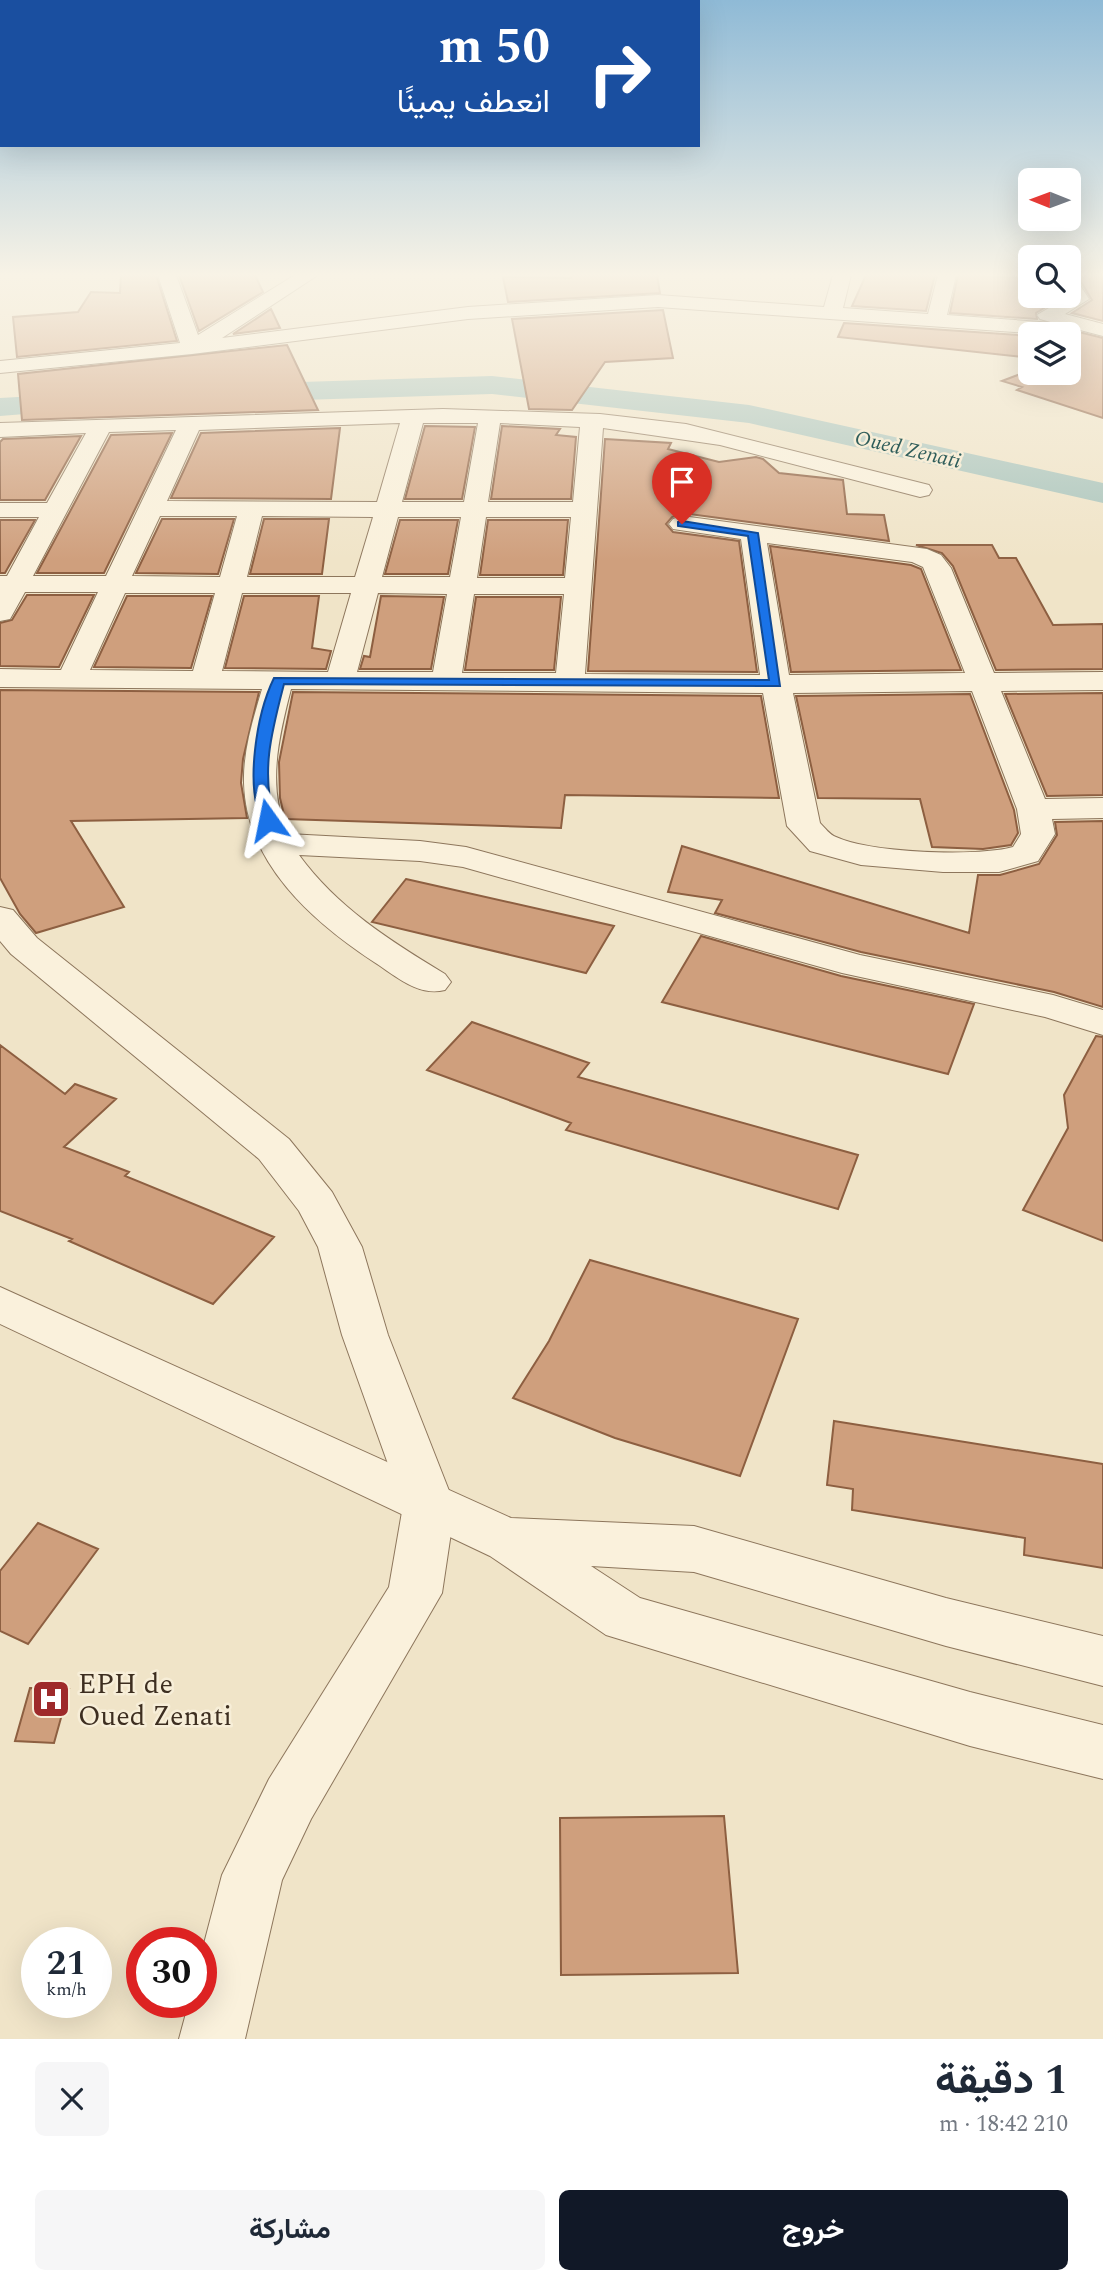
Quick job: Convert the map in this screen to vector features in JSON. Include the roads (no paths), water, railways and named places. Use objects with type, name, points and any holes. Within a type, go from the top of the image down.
[{"type":"street","points":[[340,681],[413,417]]},
{"type":"street","points":[[1,431],[413,417],[592,421],[654,426],[755,446],[835,470],[920,490]]},
{"type":"street","points":[[446,681],[491,418]]},
{"type":"street","points":[[570,682],[592,421]]},
{"type":"street","points":[[71,679],[190,424]]},
{"type":"street","points":[[0,613],[8,584],[55,510],[100,427]]},
{"type":"street","points":[[151,508],[583,510]]},
{"type":"street","points":[[205,680],[252,508]]},
{"type":"street","points":[[0,510],[55,510]]},
{"type":"street","points":[[682,524],[753,533],[900,552],[932,561],[938,568],[1033,810],[1038,835],[1026,854],[999,862],[943,862],[861,855],[822,844],[804,826],[776,684],[753,533]]},
{"type":"street","points":[[8,584],[576,586]]},
{"type":"street","points":[[0,678],[776,684],[1103,681]]},
{"type":"street","points":[[279,680],[262,746],[261,783],[261,796],[275,844],[310,892],[362,939],[432,982]]},
{"type":"street","points":[[1033,810],[1103,808]]},
{"type":"street","points":[[275,844],[420,851],[466,857],[855,965],[1053,1007],[1103,1023]]},
{"type":"street","points":[[0,918],[24,946],[274,1149],[317,1203],[340,1247],[365,1335],[429,1506],[415,1593],[290,1799],[253,1875],[212,2039]]},
{"type":"street","points":[[0,1304],[429,1506],[508,1539],[625,1618],[970,1719],[1103,1752]]},
{"type":"street","points":[[508,1539],[694,1549],[946,1622],[1103,1661]]},
{"type":"waterway","name":"Oued Zenati","points":[[237,393],[492,385],[749,414],[1103,493]]},
{"type":"waterway","name":"Oued Zenati","points":[[0,407],[89,402]]},
{"type":"place","name":"EPH de Oued Zenati","points":[[51,1699]]}]
